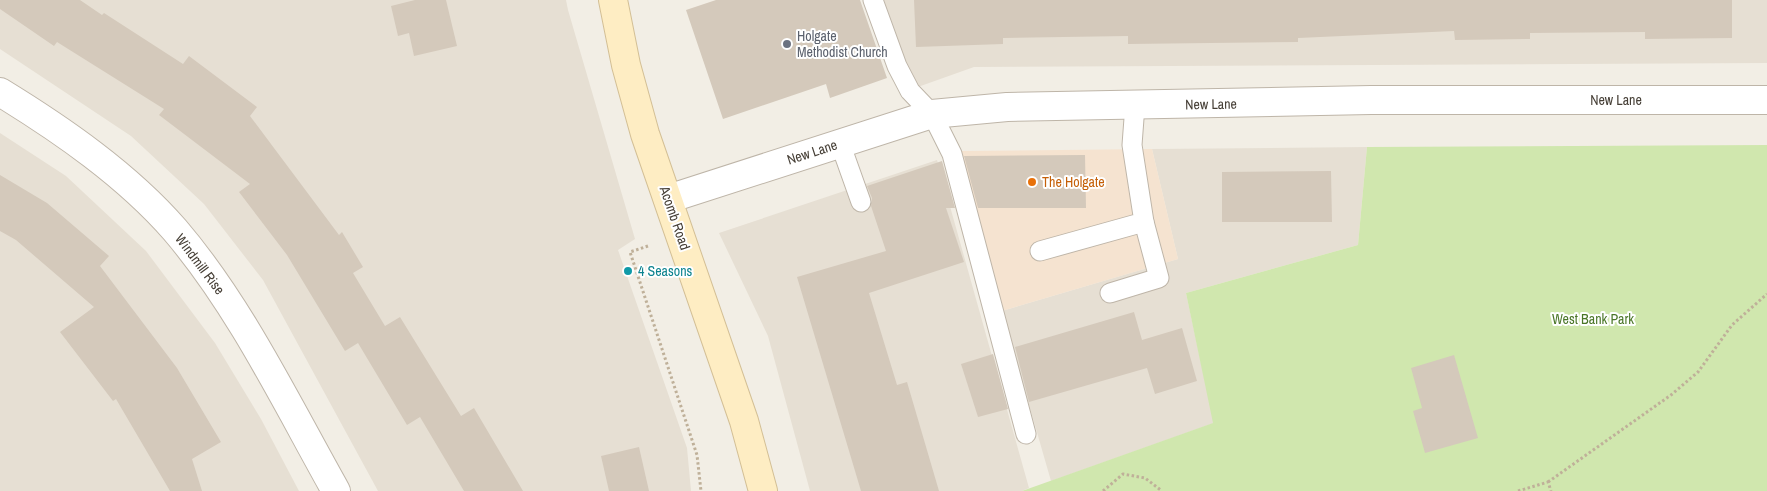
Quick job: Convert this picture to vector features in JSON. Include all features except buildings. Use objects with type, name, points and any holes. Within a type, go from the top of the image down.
[{"type":"main road","name":"Acomb Road","points":[[614,0],[626,65],[645,134],[744,422],[763,491]]},
{"type":"street","name":"Windmill Rise","points":[[0,92],[52,124],[131,187],[174,230],[221,290],[251,339],[336,491]]},
{"type":"street","name":"New Lane","points":[[668,199],[932,114],[1007,107],[1371,100],[1767,100]]},
{"type":"lane","points":[[873,0],[897,66],[910,91],[932,114],[952,154],[1026,434]]},
{"type":"lane","points":[[1110,293],[1160,278],[1144,222],[1132,145],[1135,105]]},
{"type":"lane","points":[[840,143],[861,202]]},
{"type":"lane","points":[[1040,251],[1144,222]]},
{"type":"path","points":[[680,234],[630,252],[697,455],[701,491]]},
{"type":"path","points":[[1518,491],[1548,482],[1671,395],[1698,372],[1732,325],[1767,294]]},
{"type":"path","points":[[1103,491],[1123,474],[1144,478],[1162,491]]},
{"type":"path","points":[[1548,482],[1552,491]]},
{"type":"shaded area","points":[[0,0],[566,0],[635,239],[618,250],[687,448],[691,491],[378,491],[263,280],[204,204],[131,136],[0,49]]},
{"type":"shaded area","points":[[884,0],[1767,0],[1767,63],[974,67],[915,88]]},
{"type":"shaded area","points":[[0,133],[66,176],[146,251],[215,343],[261,419],[299,491],[0,491]]},
{"type":"shaded area","points":[[1367,147],[1358,245],[1186,293],[1214,423],[1051,481],[1002,311],[1178,259],[1152,149]]},
{"type":"shaded area","points":[[1152,149],[1178,259],[1002,311],[961,151]]},
{"type":"shaded area","points":[[937,160],[1029,488],[1022,491],[810,491],[768,336],[719,233]]},
{"type":"green space","name":"West Bank Park","points":[[1767,145],[1767,491],[1022,491],[1213,423],[1186,293],[1358,245],[1367,147]]},
{"type":"place","name":"Holgate Methodist Church","points":[[787,44]]},
{"type":"place","name":"The Holgate","points":[[1032,182]]},
{"type":"place","name":"4 Seasons","points":[[628,271]]}]
